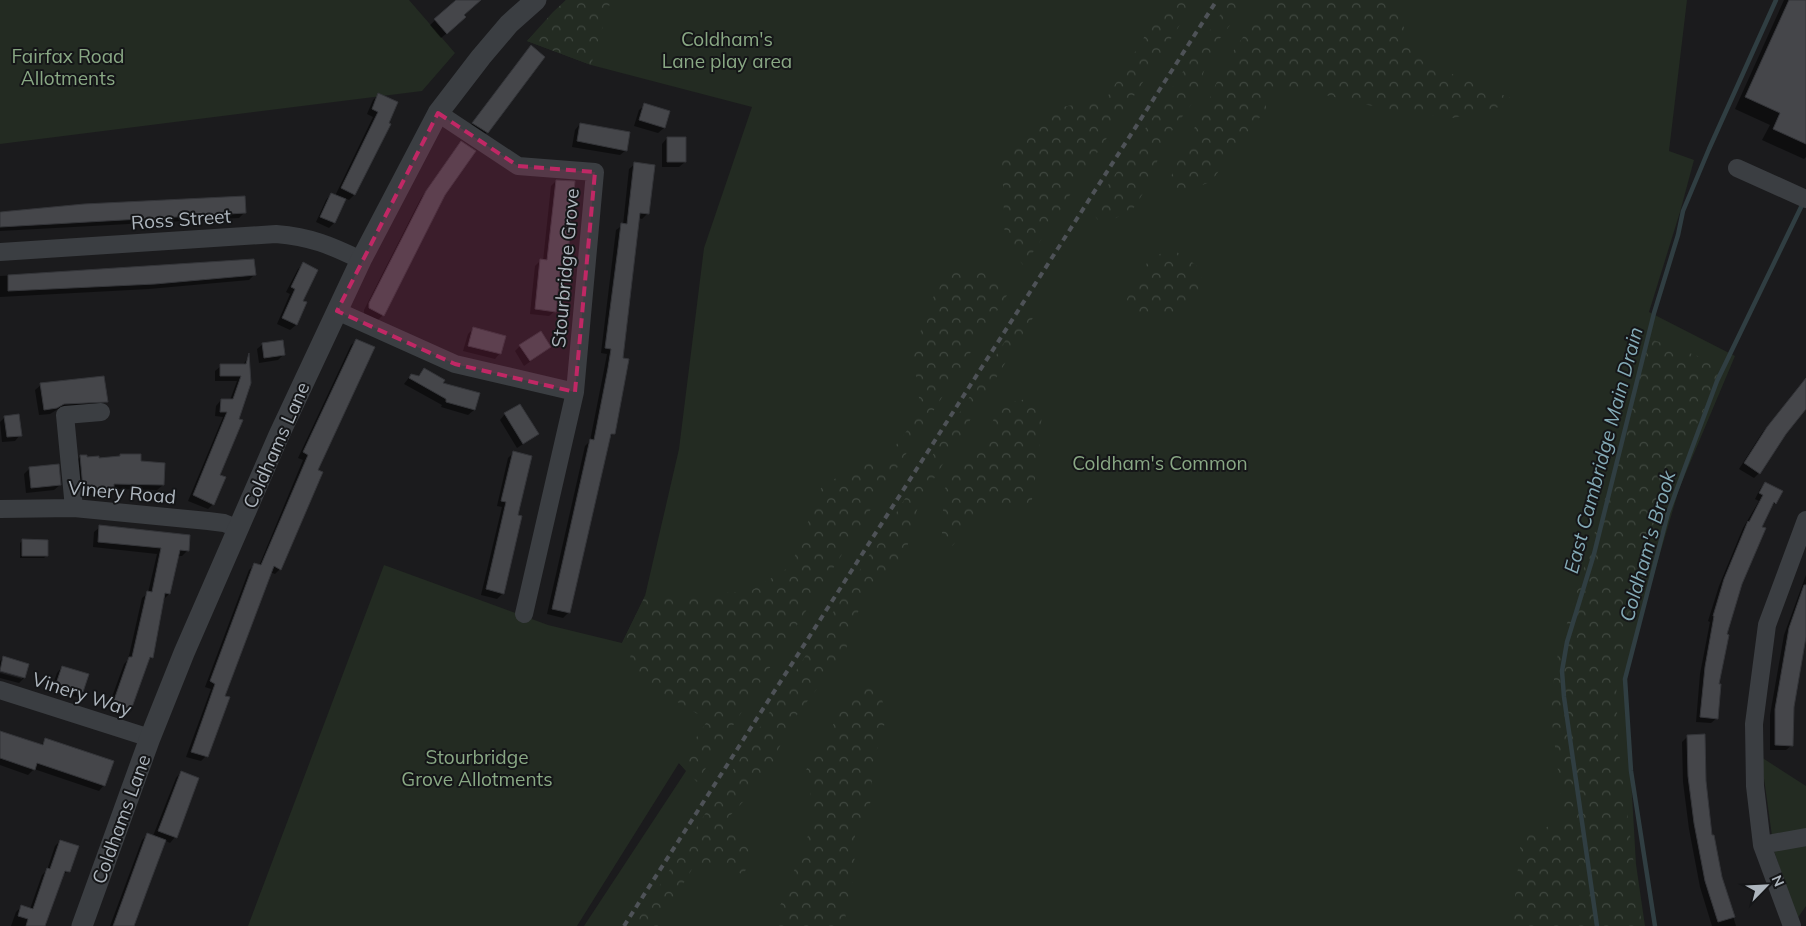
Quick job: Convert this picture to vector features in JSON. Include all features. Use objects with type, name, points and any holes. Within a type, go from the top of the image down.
[{"type":"street","name":"Coldhams Lane","points":[[82,926],[150,738],[184,653],[279,435],[360,260],[438,113],[480,56],[509,24],[536,0]]},
{"type":"street","name":"Stourbridge Grove","points":[[438,113],[518,166],[594,172],[575,392],[524,614]]},
{"type":"street","points":[[1737,168],[1803,197]]},
{"type":"street","name":"Ross Street","points":[[0,252],[276,234],[301,236],[324,243],[360,260]]},
{"type":"street","points":[[337,311],[455,364],[575,392]]},
{"type":"street","points":[[74,508],[65,415],[100,412]]},
{"type":"street","name":"Vinery Road","points":[[0,509],[74,508],[224,523],[239,529]]},
{"type":"street","points":[[1792,926],[1762,845],[1755,786],[1754,724],[1767,625],[1806,520]]},
{"type":"street","name":"Vinery Way","points":[[0,690],[150,738]]},
{"type":"street","points":[[1762,845],[1806,837]]},
{"type":"highlighted area","points":[[438,113],[518,166],[595,172],[575,392],[455,364],[337,311]]},
{"type":"green space","name":"Fairfax Road Allotments","points":[[0,0],[409,0],[455,53],[422,91],[0,144]]},
{"type":"green space","name":"Coldham's Common","points":[[566,0],[1687,0],[1669,151],[1694,160],[1649,312],[1735,356],[1679,489],[1625,673],[1636,864],[1645,926],[584,926],[686,771],[679,763],[577,926],[248,926],[384,565],[548,625],[622,643],[645,596],[679,449],[704,248],[752,107],[591,65],[527,41]]},
{"type":"green space","points":[[566,0],[611,0],[591,65],[527,41]]},
{"type":"green space","points":[[1167,0],[1196,0],[1024,266],[1005,243],[1002,158],[1062,107],[1106,99]]},
{"type":"green space","points":[[1230,0],[1249,0],[1212,49],[1193,102],[1163,143],[1151,181],[1133,209],[1102,225],[1091,211]]},
{"type":"green space","points":[[1265,0],[1389,0],[1423,62],[1520,102],[1453,118],[1381,108],[1295,88],[1266,92],[1266,110],[1234,148],[1212,181],[1178,195],[1168,183],[1186,143],[1205,109],[1225,63],[1261,11]]},
{"type":"green space","points":[[1171,248],[1196,265],[1204,282],[1200,301],[1184,312],[1138,312],[1126,301],[1135,281],[1149,260]]},
{"type":"green space","points":[[986,270],[1011,289],[697,782],[679,763],[708,720],[628,673],[631,652],[622,643],[645,596],[749,592],[791,566],[821,488],[857,464],[883,462],[921,412],[913,355],[930,302],[950,271]]},
{"type":"green space","points":[[1026,308],[1036,313],[919,503],[905,555],[865,591],[845,652],[787,728],[769,774],[725,821],[756,850],[743,875],[720,862],[695,864],[658,926],[634,926]]},
{"type":"green space","points":[[1651,339],[1725,366],[1669,482],[1616,674],[1618,744],[1642,926],[1512,926],[1521,839],[1564,819],[1550,706],[1558,653],[1619,453],[1644,346]]},
{"type":"green space","points":[[1026,399],[1042,414],[1031,506],[992,504],[951,547],[942,533],[944,490],[968,452],[988,437],[998,405]]},
{"type":"green space","points":[[877,683],[887,716],[871,769],[873,797],[855,834],[854,875],[845,913],[848,926],[772,926],[815,818],[806,770],[852,693]]},
{"type":"green space","points":[[1761,757],[1806,786],[1806,829],[1772,836]]},
{"type":"green space","points":[[1806,844],[1806,906],[1797,919],[1774,851]]},
{"type":"building","points":[[456,0],[481,0],[447,34],[434,19]]},
{"type":"building","points":[[1789,0],[1806,0],[1806,144],[1773,129],[1780,113],[1745,97]]},
{"type":"building","points":[[531,45],[545,57],[488,133],[472,123]]},
{"type":"building","points":[[378,93],[398,102],[389,123],[391,124],[355,195],[341,188],[378,112],[372,109]]},
{"type":"building","points":[[644,103],[670,111],[665,128],[639,120]]},
{"type":"building","points":[[580,123],[630,132],[627,151],[577,141]]},
{"type":"building","points":[[667,137],[686,137],[686,162],[667,162]]},
{"type":"building","points":[[461,141],[476,151],[445,195],[384,316],[369,308],[369,303],[426,191]]},
{"type":"building","points":[[634,162],[655,165],[649,214],[640,213],[623,358],[629,359],[615,434],[611,434],[570,613],[552,609],[590,439],[594,440],[608,368],[611,349],[605,348],[621,223],[627,224]]},
{"type":"building","points":[[556,180],[575,181],[568,255],[562,254],[556,312],[535,309],[540,259],[547,260]]},
{"type":"building","points":[[331,193],[346,199],[335,223],[320,217]]},
{"type":"building","points":[[245,196],[246,213],[0,227],[0,212],[84,204]]},
{"type":"building","points":[[254,259],[256,275],[155,284],[8,291],[8,275]]},
{"type":"building","points":[[303,262],[318,270],[303,301],[307,302],[297,325],[282,318],[295,289],[291,287]]},
{"type":"building","points":[[473,327],[506,336],[501,354],[468,346]]},
{"type":"building","points":[[541,331],[551,347],[530,361],[519,345]]},
{"type":"building","points":[[356,339],[375,347],[318,470],[323,472],[281,570],[274,566],[225,696],[230,697],[208,757],[191,752],[215,684],[210,681],[254,563],[261,565],[308,455],[303,452]]},
{"type":"building","points":[[283,340],[285,355],[264,358],[262,343]]},
{"type":"building","points":[[249,353],[251,383],[239,419],[243,420],[220,475],[226,477],[214,505],[193,495],[227,412],[220,412],[221,399],[233,399],[241,376],[220,376],[220,364],[246,364]]},
{"type":"building","points":[[424,368],[445,380],[443,383],[480,393],[475,410],[446,402],[446,399],[409,378],[411,374],[419,376]]},
{"type":"building","points":[[104,376],[108,402],[64,404],[57,408],[44,410],[40,383]]},
{"type":"building","points":[[1806,378],[1806,409],[1786,434],[1760,474],[1744,463],[1767,427]]},
{"type":"building","points":[[520,404],[539,434],[523,444],[504,413]]},
{"type":"building","points":[[19,414],[22,436],[7,437],[4,416]]},
{"type":"building","points":[[513,451],[532,456],[518,515],[522,516],[504,594],[486,589],[506,502],[501,501]]},
{"type":"building","points":[[120,454],[141,454],[141,461],[165,463],[164,485],[114,484],[114,490],[83,489],[80,455],[87,455],[87,457],[99,456],[99,458],[120,456]]},
{"type":"building","points":[[59,464],[61,485],[31,488],[29,467]]},
{"type":"building","points":[[1765,482],[1783,491],[1776,504],[1774,502],[1762,527],[1766,528],[1742,584],[1727,634],[1729,635],[1719,684],[1721,684],[1718,719],[1700,717],[1713,616],[1724,579],[1748,521],[1763,495],[1759,493]]},
{"type":"building","points":[[99,525],[190,535],[189,551],[180,550],[170,594],[165,593],[153,658],[150,657],[131,710],[113,703],[129,657],[132,657],[147,591],[152,592],[161,548],[98,542]]},
{"type":"building","points":[[22,539],[48,540],[48,556],[22,556]]},
{"type":"building","points":[[1804,585],[1806,585],[1806,637],[1794,707],[1793,746],[1775,745],[1775,709],[1789,628]]},
{"type":"building","points":[[3,656],[29,664],[25,678],[0,671]]},
{"type":"building","points":[[62,666],[89,674],[83,692],[56,684]]},
{"type":"building","points":[[0,731],[43,745],[45,738],[114,761],[105,786],[37,763],[35,770],[0,758]]},
{"type":"building","points":[[1705,734],[1706,781],[1712,835],[1714,835],[1722,877],[1735,917],[1718,922],[1705,881],[1694,823],[1688,776],[1687,735]]},
{"type":"building","points":[[181,771],[199,778],[177,838],[158,831]]},
{"type":"building","points":[[147,833],[166,840],[134,926],[113,926]]},
{"type":"building","points":[[60,840],[79,846],[70,872],[65,871],[45,926],[26,926],[28,919],[18,916],[21,905],[33,909],[47,868],[50,869]]},
{"type":"waterway","name":"East Cambridge Main Drain","points":[[1597,926],[1564,697],[1562,671],[1567,642],[1594,554],[1654,313],[1678,235],[1683,211],[1776,0]]},
{"type":"waterway","name":"Coldham's Brook","points":[[1655,926],[1631,771],[1625,679],[1668,513],[1717,381],[1804,201]]},
{"type":"railway","points":[[624,926],[1217,0]]},
{"type":"park label","name":"Coldham's Lane play area","points":[[727,50]]},
{"type":"park label","name":"Stourbridge Grove Allotments","points":[[477,768]]}]
